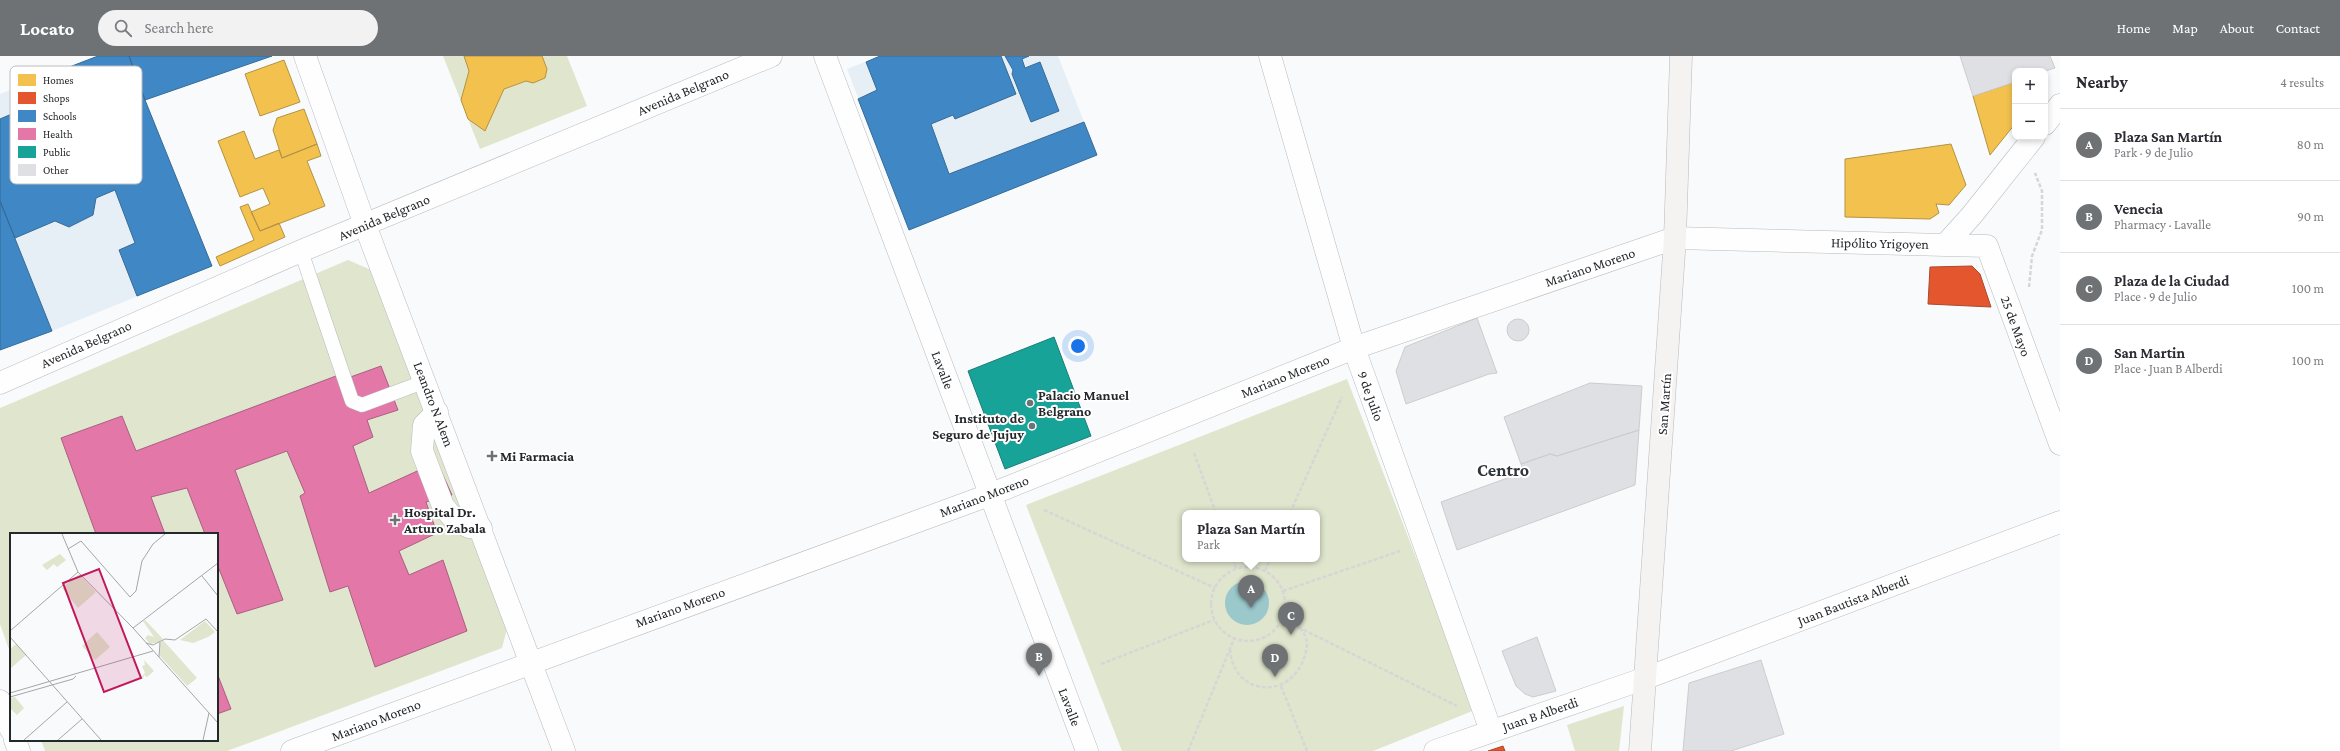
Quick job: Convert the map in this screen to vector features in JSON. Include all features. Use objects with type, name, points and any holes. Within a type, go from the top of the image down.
[{"type":"main road","name":"San Martín","points":[[1640,751],[1675,238],[1681,56]]},
{"type":"street","name":"Leandro N Alem","points":[[304,56],[365,225],[532,661],[564,751]]},
{"type":"street","name":"Avenida Belgrano","points":[[0,383],[301,251],[771,56]]},
{"type":"street","name":"Lavalle","points":[[824,56],[1087,751]]},
{"type":"street","name":"9 de Julio","points":[[1270,56],[1354,348],[1490,731]]},
{"type":"street","points":[[2048,120],[2060,105]]},
{"type":"street","name":"Hipólito Yrigoyen","points":[[1675,238],[1946,245],[2032,140]]},
{"type":"street","name":"25 de Mayo","points":[[1972,215],[1987,246],[2060,444]]},
{"type":"street","name":"Mariano Moreno","points":[[292,751],[532,661],[989,495],[1354,348],[1675,238]]},
{"type":"street","points":[[1946,245],[1987,246]]},
{"type":"street","name":"Juan Bautista Alberdi","points":[[1646,678],[2060,522]]},
{"type":"street","name":"Juan B Alberdi","points":[[1435,751],[1646,678]]},
{"type":"street","points":[[0,701],[10,727]]},
{"type":"street","points":[[15,741],[19,751]]},
{"type":"lane","points":[[301,251],[352,401],[362,405],[426,381]]},
{"type":"path","points":[[2028,294],[2032,256],[2042,230],[2042,191],[2034,170]]},
{"type":"path","points":[[1291,510],[1342,397]]},
{"type":"path","points":[[1194,453],[1215,510]]},
{"type":"path","points":[[1044,510],[1215,588]]},
{"type":"path","points":[[1283,591],[1400,551]]},
{"type":"path","points":[[1234,562],[1236,568]]},
{"type":"path","points":[[1264,571],[1268,562]]},
{"type":"path","points":[[1246,567],[1264,571],[1277,580],[1283,591],[1285,602],[1282,619],[1278,626],[1269,635],[1257,640],[1244,642],[1234,639],[1221,630],[1214,620],[1210,607],[1211,595],[1215,588],[1224,575],[1236,568],[1246,567]]},
{"type":"path","points":[[1282,619],[1458,706]]},
{"type":"path","points":[[1101,664],[1214,620]]},
{"type":"path","points":[[1230,649],[1233,667],[1241,677],[1252,684],[1264,688],[1281,686],[1298,672],[1304,660],[1308,647],[1307,637],[1300,628]]},
{"type":"path","points":[[1188,751],[1234,639]]},
{"type":"path","points":[[1281,686],[1307,751]]},
{"type":"shaded area","points":[[98,56],[129,56],[133,66],[72,66]]},
{"type":"shaded area","points":[[880,56],[1058,56],[1097,155],[909,230],[847,69]]},
{"type":"shaded area","points":[[10,90],[10,184],[142,184],[142,92],[212,266],[52,331],[0,201],[0,94]]},
{"type":"green space","points":[[443,56],[567,56],[587,106],[480,149]]},
{"type":"green space","points":[[348,260],[371,270],[508,625],[502,648],[227,751],[45,751],[41,741],[218,741],[218,533],[10,533],[10,652],[0,624],[0,408]]},
{"type":"green space","points":[[1347,379],[1475,710],[1373,751],[1122,751],[1026,505]]},
{"type":"green space","points":[[1624,706],[1619,751],[1575,751],[1567,725]]},
{"type":"water","points":[[1247,581],[1259,585],[1265,591],[1269,603],[1265,615],[1259,621],[1247,625],[1235,621],[1229,615],[1225,603],[1229,591],[1235,585]]},
{"type":"building: Homes","points":[[464,56],[542,56],[547,69],[545,78],[533,83],[526,81],[504,89],[485,131],[468,119],[461,100],[469,71]]},
{"type":"building: Homes","points":[[284,60],[300,102],[260,116],[245,74]]},
{"type":"building: Homes","points":[[2012,83],[2012,128],[1990,155],[1973,96]]},
{"type":"building: Homes","points":[[304,109],[317,144],[282,158],[273,130],[277,118]]},
{"type":"building: Homes","points":[[244,131],[255,159],[279,150],[282,158],[317,144],[321,156],[307,161],[325,206],[260,231],[251,212],[270,204],[263,188],[240,197],[218,141]]},
{"type":"building: Homes","points":[[1951,144],[1966,185],[1949,205],[1936,204],[1939,213],[1930,219],[1845,217],[1845,159]]},
{"type":"building: Homes","points":[[248,204],[260,231],[279,223],[285,237],[220,266],[216,257],[254,240],[240,207]]},
{"type":"building: Shops","points":[[1972,266],[1980,274],[1991,307],[1928,304],[1930,267]]},
{"type":"building: Shops","points":[[1503,746],[1505,751],[1488,751]]},
{"type":"building: Schools","points":[[98,56],[129,56],[133,66],[72,66]]},
{"type":"building: Schools","points":[[129,56],[272,56],[145,100],[142,92],[142,66],[133,66]]},
{"type":"building: Schools","points":[[880,56],[1001,56],[1016,94],[955,119],[953,115],[931,124],[949,174],[1084,122],[1097,155],[909,230],[858,99],[877,90],[866,62]]},
{"type":"building: Schools","points":[[1005,56],[1029,56],[1022,59],[1025,68],[1040,62],[1059,111],[1031,122],[1012,74],[1013,70]]},
{"type":"building: Schools","points":[[142,92],[212,266],[137,296],[119,250],[135,243],[115,190],[96,198],[93,215],[69,227],[55,221],[15,238],[0,201],[0,119],[10,115],[10,184],[142,184]]},
{"type":"building: Schools","points":[[0,201],[52,331],[0,350]]},
{"type":"building: Health","points":[[381,366],[398,410],[367,420],[373,437],[353,446],[369,493],[437,462],[452,495],[426,502],[437,533],[399,551],[409,575],[443,560],[467,631],[375,667],[348,586],[330,592],[300,496],[305,493],[287,451],[235,470],[283,600],[237,614],[218,566],[218,533],[205,533],[187,488],[151,497],[165,533],[96,533],[61,438],[122,416],[136,451],[344,373],[345,379]]},
{"type":"building: Health","points":[[218,676],[231,709],[218,714]]},
{"type":"building: Public","name":"Palacio Manuel Belgrano","points":[[1054,337],[1091,436],[1005,469],[968,371]]},
{"type":"building: Other","points":[[1960,56],[2050,56],[2055,68],[2048,70],[2048,68],[2012,68],[2012,83],[1973,96]]},
{"type":"building: Other","points":[[1477,318],[1497,373],[1489,374],[1406,404],[1396,371],[1405,347]]},
{"type":"building: Other","points":[[1518,319],[1526,322],[1529,330],[1526,338],[1518,341],[1510,338],[1507,330],[1510,322]]},
{"type":"building: Other","points":[[1590,383],[1642,386],[1639,430],[1557,456],[1550,454],[1521,464],[1504,417]]},
{"type":"building: Other","points":[[1639,430],[1635,485],[1457,550],[1441,502],[1524,472],[1521,464],[1550,454],[1557,456]]},
{"type":"building: Other","points":[[1537,637],[1556,691],[1533,697],[1525,694],[1516,686],[1502,651]]},
{"type":"building: Other","points":[[1761,660],[1784,734],[1731,751],[1683,751],[1689,683]]},
{"type":"place","name":"Palacio Manuel Belgrano","points":[[1030,403]]},
{"type":"place","name":"Instituto de Seguro de Jujuy","points":[[1032,426]]},
{"type":"place","name":"Mi Farmacia","points":[[492,456]]},
{"type":"place","name":"Hospital Dr. Arturo Zabala","points":[[395,520]]},
{"type":"place","name":"Plaza San Martín","points":[[1251,608]]},
{"type":"place","name":"Plaza de la Ciudad","points":[[1291,635]]},
{"type":"place","name":"Venecia","points":[[1039,676]]},
{"type":"place","name":"San Martin","points":[[1275,677]]},
{"type":"district","name":"Centro","points":[[1503,470]]}]
